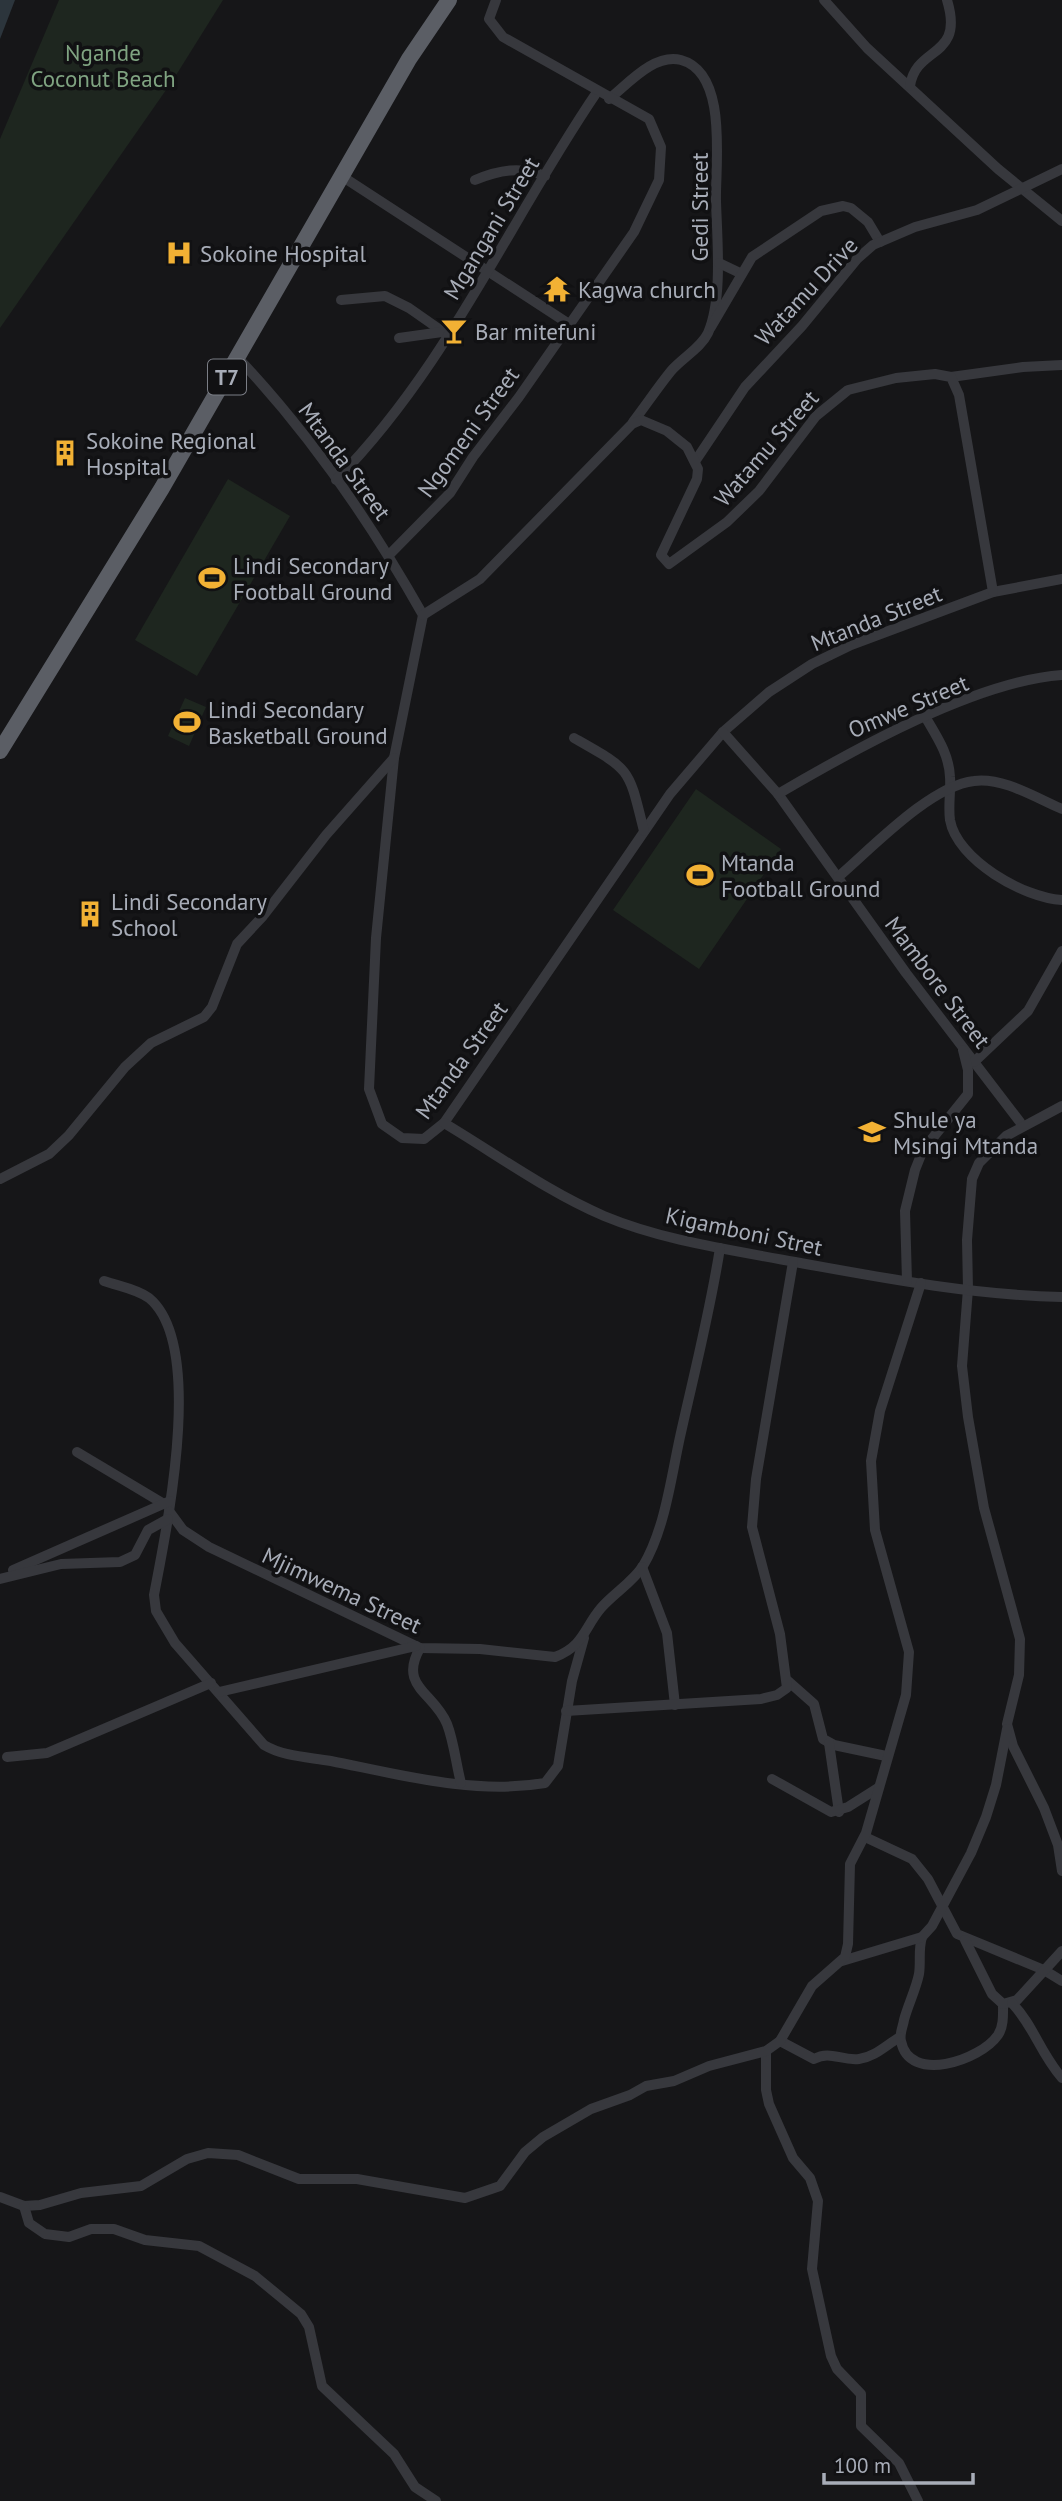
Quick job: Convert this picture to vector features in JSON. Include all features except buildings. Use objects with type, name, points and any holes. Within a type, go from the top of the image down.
[{"type":"highway","name":"T7","points":[[0,751],[238,358],[340,174],[415,49],[449,0]]},
{"type":"street","name":"Ngomeni Street","points":[[389,555],[450,493],[634,232],[654,192],[663,163],[661,147],[651,122],[641,113],[609,99],[497,32],[489,19],[496,0]]},
{"type":"street","points":[[824,0],[857,38],[1022,189],[1062,221]]},
{"type":"street","points":[[910,86],[916,69],[948,40],[951,20],[947,0]]},
{"type":"street","name":"Gedi Street","points":[[609,99],[660,60],[681,60],[701,75],[713,104],[718,128],[719,263],[709,330]]},
{"type":"street","name":"Mgangani Street","points":[[336,480],[369,444],[489,272],[597,92]]},
{"type":"street","name":"Watamu Drive","points":[[696,460],[727,412],[774,353],[802,326],[857,259],[880,242],[915,228],[978,210],[1062,169]]},
{"type":"street","points":[[475,180],[502,170],[530,171],[545,176]]},
{"type":"street","points":[[340,174],[569,324]]},
{"type":"street","points":[[423,615],[480,579],[632,424],[672,370],[709,330],[734,289],[740,273],[765,246],[830,207],[842,205],[857,212],[880,242]]},
{"type":"street","points":[[719,263],[740,273]]},
{"type":"street","points":[[341,300],[384,296],[446,334]]},
{"type":"street","points":[[399,338],[446,334]]},
{"type":"street","name":"Mtanda Street","points":[[238,358],[312,444],[389,555],[423,615],[394,758],[376,938],[369,1089],[382,1124],[402,1138],[424,1139],[444,1123],[644,831],[706,749],[769,692],[812,664],[851,645],[993,592],[1062,579]]},
{"type":"street","points":[[993,592],[966,427],[959,395],[951,377],[1023,367],[1062,365]]},
{"type":"street","name":"Watamu Street","points":[[632,424],[642,420],[667,431],[688,447],[696,460],[697,479],[661,555],[669,564],[727,522],[759,491],[816,416],[848,390],[896,378],[935,374],[951,377]]},
{"type":"street","name":"Omwe Street","points":[[778,794],[849,753],[926,718],[1025,681],[1062,675]]},
{"type":"street","points":[[926,718],[944,750],[950,788],[950,819],[956,836],[969,854],[992,873],[1033,893],[1062,900]]},
{"type":"street","name":"Mambore Street","points":[[723,732],[778,794],[961,1046],[1020,1122]]},
{"type":"street","points":[[574,738],[625,770],[633,783],[644,831]]},
{"type":"street","points":[[0,1179],[49,1154],[69,1135],[125,1067],[151,1043],[204,1017],[216,998],[237,944],[278,898],[326,835],[394,758]]},
{"type":"street","points":[[838,877],[913,814],[950,788],[975,781],[992,782],[1062,809]]},
{"type":"street","points":[[974,1062],[1028,1011],[1062,951]]},
{"type":"street","points":[[906,1281],[905,1211],[918,1158],[968,1094],[968,1070],[961,1046]]},
{"type":"street","points":[[1062,1107],[1014,1131],[979,1163],[970,1197],[966,1253],[968,1289],[962,1366],[984,1508],[1020,1639],[1017,1685],[1001,1764],[986,1817],[971,1853],[932,1926],[922,1937],[917,1954],[919,1975],[900,2037],[908,2058],[919,2065],[959,2060],[978,2051],[998,2035],[1007,2003],[1062,1951]]},
{"type":"street","name":"Kigamboni Stret","points":[[444,1123],[580,1204],[606,1216],[720,1248],[793,1262],[921,1283],[1062,1297]]},
{"type":"street","name":"Mjimwema Street","points":[[77,1452],[168,1509],[183,1530],[209,1547],[418,1647],[480,1649],[555,1657],[584,1638],[601,1608],[642,1567],[665,1503],[709,1322],[720,1248]]},
{"type":"street","points":[[566,1711],[769,1697],[783,1692],[788,1681],[780,1634],[752,1527],[757,1479],[793,1262]]},
{"type":"street","points":[[104,1281],[148,1297],[161,1312],[173,1354],[181,1408],[154,1595],[156,1611],[175,1643],[254,1735],[274,1751],[461,1783],[508,1788],[545,1783],[558,1766],[566,1711],[584,1638]]},
{"type":"street","points":[[842,1961],[848,1944],[850,1864],[864,1837],[906,1695],[909,1652],[875,1530],[871,1461],[880,1411],[921,1283]]},
{"type":"street","points":[[0,1577],[61,1564],[120,1562],[135,1555],[148,1530],[168,1509]]},
{"type":"street","points":[[0,1577],[168,1509]]},
{"type":"street","points":[[642,1567],[667,1633],[675,1705]]},
{"type":"street","points":[[219,1692],[418,1647]]},
{"type":"street","points":[[418,1647],[412,1666],[414,1678],[447,1723],[461,1783]]},
{"type":"street","points":[[788,1681],[814,1704],[819,1731],[829,1743],[839,1812]]},
{"type":"street","points":[[7,1757],[47,1753],[211,1683]]},
{"type":"street","points":[[1007,1724],[1013,1746],[1049,1820],[1058,1845],[1062,1871]]},
{"type":"street","points":[[829,1743],[886,1756]]},
{"type":"street","points":[[772,1779],[823,1809],[839,1812],[878,1788]]},
{"type":"street","points":[[864,1837],[912,1859],[942,1905],[954,1930],[965,1940],[992,1994],[1027,2020],[1045,2059],[1062,2078]]},
{"type":"street","points":[[0,2197],[24,2206],[40,2205],[81,2193],[141,2186],[187,2159],[208,2153],[238,2155],[299,2179],[357,2179],[465,2198],[500,2186],[525,2152],[591,2109],[630,2095],[646,2086],[674,2081],[709,2066],[766,2051],[780,2041],[812,1986],[842,1961],[922,1937]]},
{"type":"street","points":[[965,1940],[1044,1970],[1062,1981]]},
{"type":"street","points":[[780,2041],[814,2059],[826,2053],[855,2059],[872,2056],[900,2037]]},
{"type":"street","points":[[766,2051],[766,2090],[769,2104],[793,2158],[810,2178],[818,2201],[812,2269],[831,2356],[837,2369],[861,2394],[861,2426],[899,2463],[918,2501]]},
{"type":"street","points":[[24,2206],[29,2223],[55,2238],[91,2229],[114,2229],[145,2240],[199,2246],[255,2276],[301,2314],[309,2327],[322,2386],[394,2455],[415,2487],[436,2501]]},
{"type":"green space","name":"Ngande Coconut Beach","points":[[59,0],[223,0],[173,80],[0,328],[0,139]]},
{"type":"green space","name":"Lindi Secondary Football Ground","points":[[228,479],[290,516],[197,676],[135,640]]},
{"type":"green space","name":"Lindi Secondary Basketball Ground","points":[[185,698],[206,707],[189,746],[168,736]]},
{"type":"green space","name":"Mtanda Football Ground","points":[[696,789],[781,849],[699,969],[613,910]]},
{"type":"shaded area","points":[[0,0],[15,0],[0,39]]},
{"type":"place","name":"Sokoine Hospital","points":[[179,253]]},
{"type":"place","name":"Kagwa church","points":[[557,289]]},
{"type":"place","name":"Bar mitefuni","points":[[454,331]]},
{"type":"place","name":"Sokoine Regional Hospital","points":[[65,453]]},
{"type":"place","name":"Lindi Secondary Football Ground","points":[[212,578]]},
{"type":"place","name":"Lindi Secondary Basketball Ground","points":[[187,722]]},
{"type":"place","name":"Mtanda Football Ground","points":[[700,875]]},
{"type":"place","name":"Lindi Secondary School","points":[[90,914]]},
{"type":"place","name":"Shule ya Msingi Mtanda","points":[[872,1132]]}]
